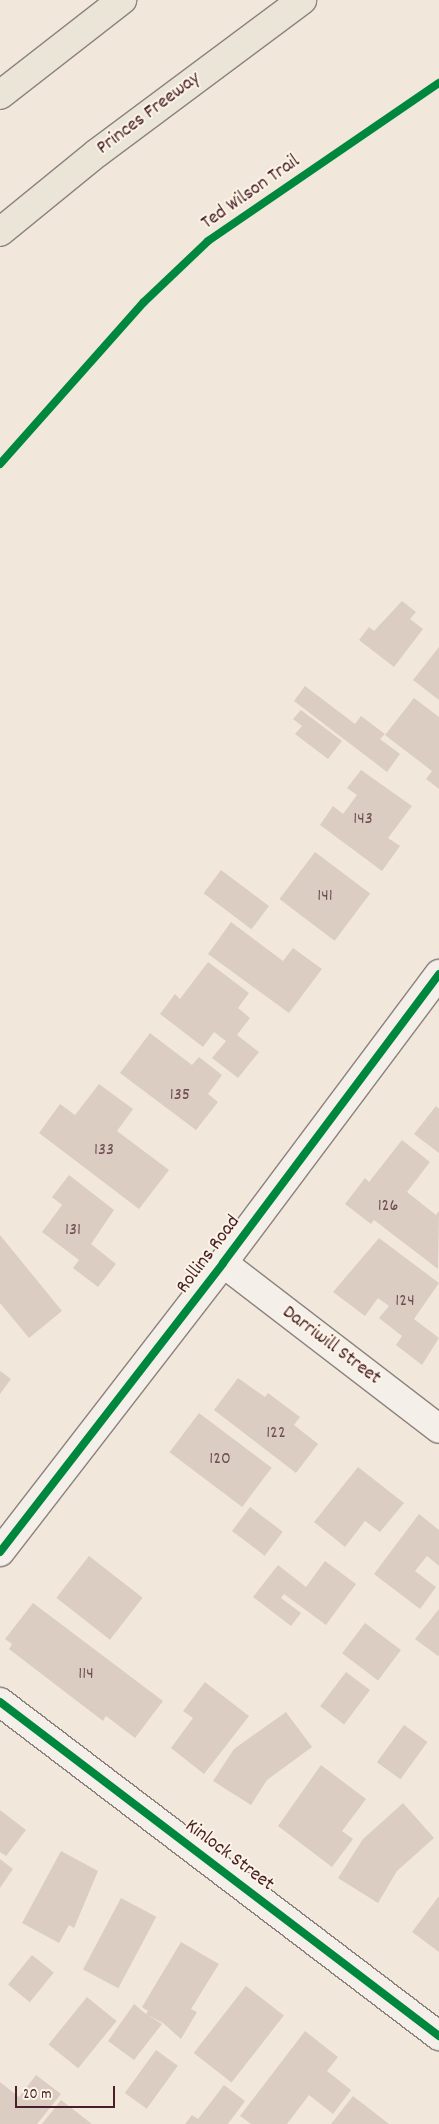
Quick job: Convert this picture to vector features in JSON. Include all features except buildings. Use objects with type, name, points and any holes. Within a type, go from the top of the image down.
[{"type":"highway","points":[[0,95],[122,0]]},
{"type":"highway","name":"Princes Freeway","points":[[0,232],[97,153],[302,0]]},
{"type":"street","name":"Rollins Road","points":[[0,1552],[223,1264],[439,974]]},
{"type":"street","name":"Darriwill Street","points":[[223,1264],[439,1429]]},
{"type":"street","name":"Kinlock Street","points":[[0,1702],[439,2036]]},
{"type":"cycle path","name":"Ted Wilson Trail","points":[[0,464],[144,302],[208,241],[439,83]]},
{"type":"cycle path","points":[[0,1552],[223,1263],[439,974]]},
{"type":"cycle path","points":[[0,1702],[439,2036]]}]
